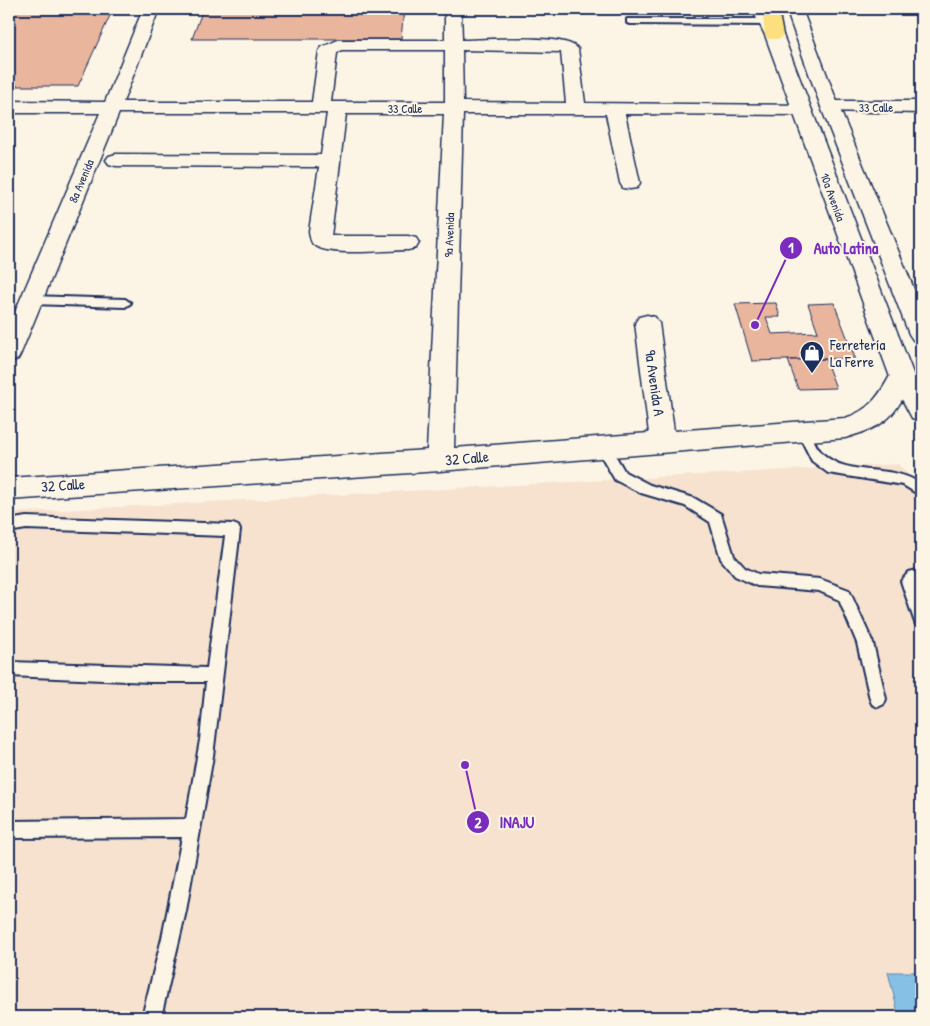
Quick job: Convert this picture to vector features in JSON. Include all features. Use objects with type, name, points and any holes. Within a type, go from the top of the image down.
[{"type":"street","name":"8a Avenida","points":[[9,353],[151,9]]},
{"type":"street","name":"9a Avenida","points":[[440,460],[454,108],[452,9]]},
{"type":"street","points":[[794,9],[830,107],[921,334]]},
{"type":"street","name":"10a Avenida","points":[[768,17],[902,378],[921,411]]},
{"type":"street","points":[[408,243],[329,244],[321,240],[320,231],[328,161],[328,52],[332,48],[338,45],[564,46],[569,49],[576,109]]},
{"type":"street","name":"33 Calle","points":[[9,107],[802,109]]},
{"type":"street","name":"33 Calle","points":[[830,107],[921,107]]},
{"type":"street","points":[[614,109],[630,182]]},
{"type":"street","points":[[802,109],[815,114],[853,164]]},
{"type":"street","points":[[116,160],[328,161]]},
{"type":"street","name":"9a Avenida A","points":[[647,323],[663,442]]},
{"type":"street","name":"32 Calle","points":[[9,489],[440,460],[845,428],[862,424],[877,416],[888,406],[902,378]]},
{"type":"lane","points":[[630,21],[768,17]]},
{"type":"lane","points":[[31,300],[125,303]]},
{"type":"lane","points":[[803,431],[817,457],[832,469],[906,480],[921,491]]},
{"type":"lane","points":[[602,447],[620,476],[646,489],[690,502],[716,518],[728,559],[740,572],[757,580],[820,585],[844,595],[865,642],[878,699]]},
{"type":"lane","points":[[9,526],[26,523],[233,530],[214,675],[214,701],[169,952],[152,1017]]},
{"type":"lane","points":[[921,575],[914,576],[908,581],[921,620]]},
{"type":"lane","points":[[9,669],[150,675],[214,675]]},
{"type":"lane","points":[[9,829],[192,828]]},
{"type":"shaded area","points":[[898,464],[921,487],[921,1017],[9,1017],[9,513]]},
{"type":"water","points":[[888,972],[921,972],[921,1017],[899,1017]]},
{"type":"building","points":[[9,9],[113,9],[78,86],[9,86]]},
{"type":"building","points":[[203,9],[404,9],[401,39],[192,39]]},
{"type":"building","points":[[776,303],[780,317],[766,317],[772,334],[818,332],[808,304],[834,303],[855,358],[752,361],[735,304]]},
{"type":"building","name":"Ferretería La Ferre","points":[[825,359],[836,388],[798,389],[788,360]]},
{"type":"place","name":"Auto Latina","points":[[755,325]]},
{"type":"place","name":"Ferretería La Ferre","points":[[812,374]]},
{"type":"place","name":"INAJU","points":[[465,765]]}]
